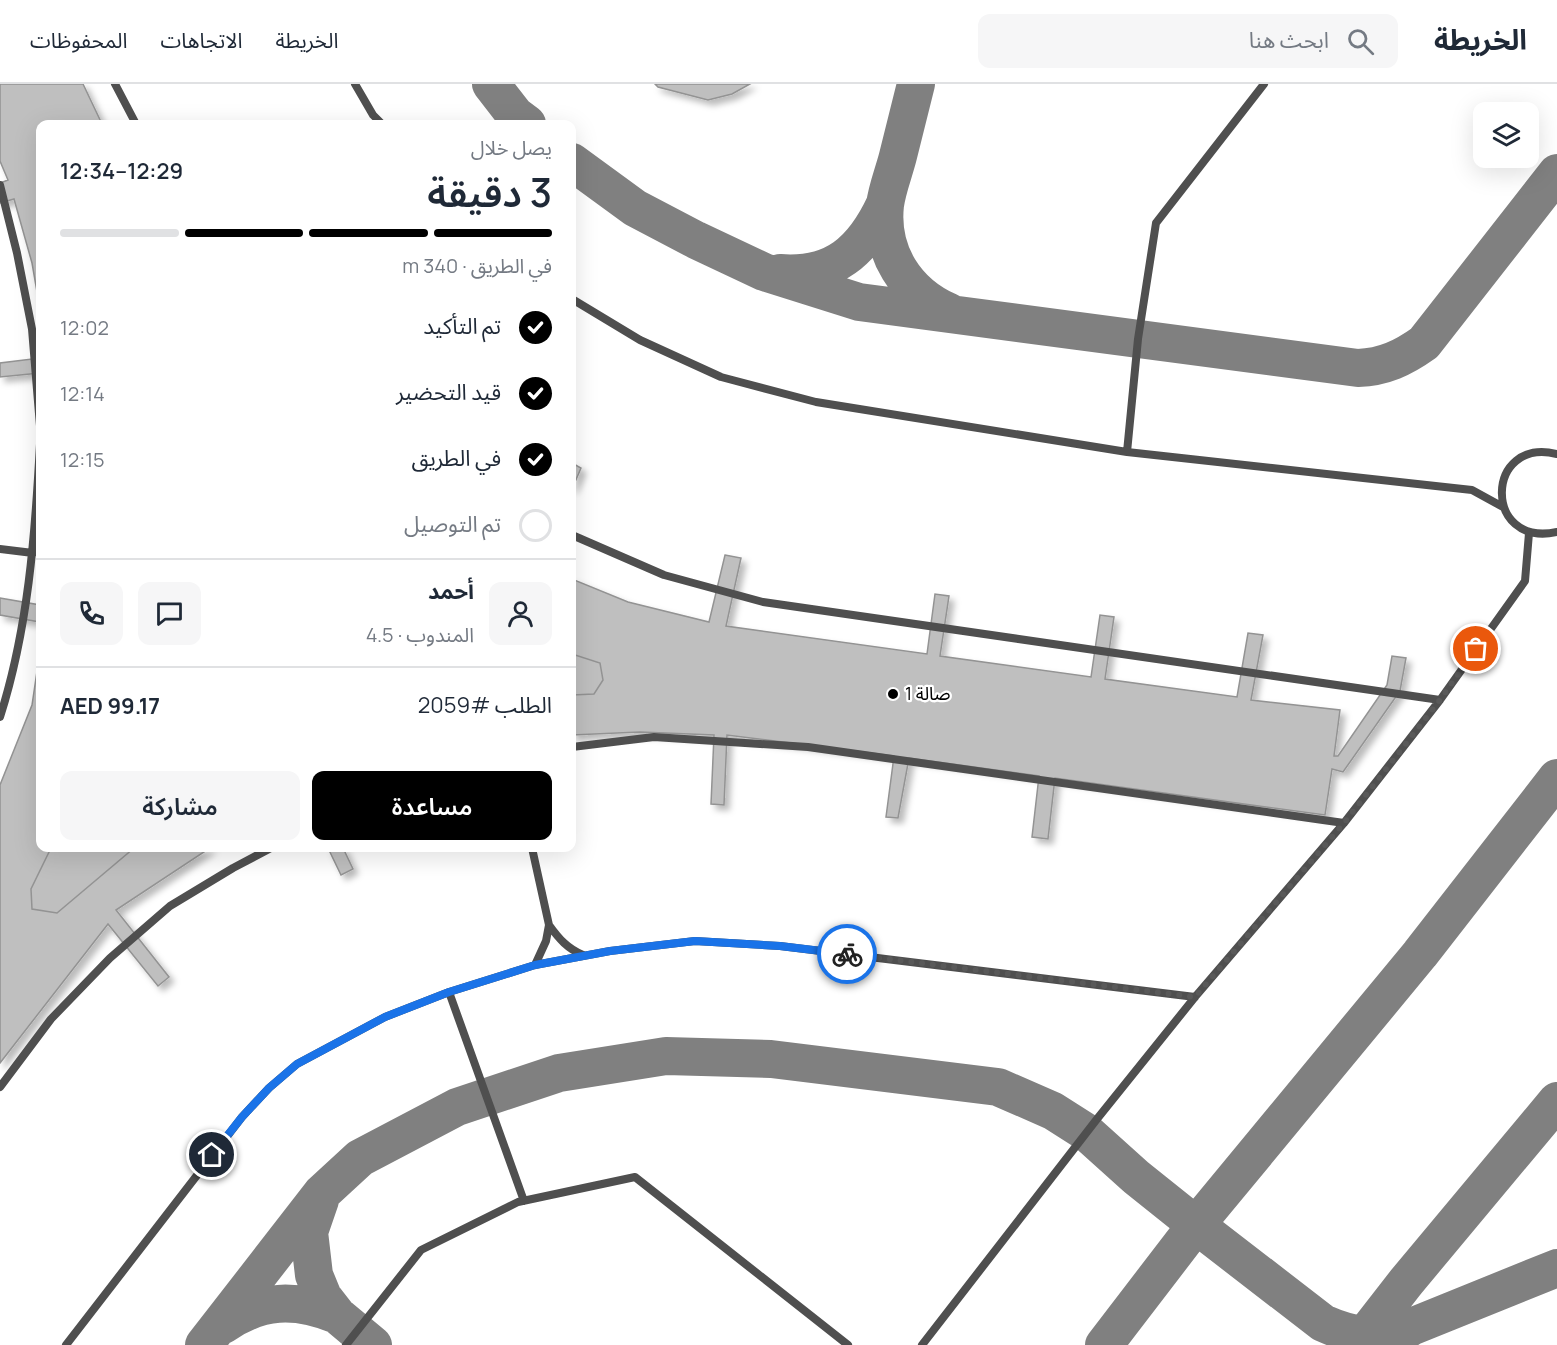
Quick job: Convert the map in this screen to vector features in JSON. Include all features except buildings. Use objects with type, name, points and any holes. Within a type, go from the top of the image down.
[{"type":"lane","points":[[115,84],[134,120]]},
{"type":"lane","points":[[355,84],[378,120]]},
{"type":"lane","points":[[1127,452],[1138,339],[1156,223],[1264,84]]},
{"type":"lane","points":[[0,185],[11,224],[32,328],[36,377]]},
{"type":"lane","points":[[576,301],[640,340],[721,377],[816,402],[1127,452],[1472,490],[1503,507]]},
{"type":"lane","points":[[1557,448],[1532,452],[1519,458],[1502,480],[1500,494],[1503,507],[1513,522],[1529,533],[1543,535],[1557,532]]},
{"type":"lane","points":[[1546,451],[1557,454]]},
{"type":"lane","points":[[0,717],[11,682],[24,622],[33,553],[36,506]]},
{"type":"lane","points":[[922,1345],[1079,1141],[1195,997],[1344,823],[1440,700],[1525,581],[1529,533]]},
{"type":"lane","points":[[576,537],[663,574],[763,602],[1440,700]]},
{"type":"lane","points":[[0,549],[33,553]]},
{"type":"lane","points":[[576,747],[654,737],[808,747],[1344,823]]},
{"type":"lane","points":[[0,1087],[51,1019],[110,958],[170,906],[263,852]]},
{"type":"lane","points":[[533,852],[549,925],[558,938],[572,950],[584,956]]},
{"type":"lane","points":[[535,965],[546,941],[549,925]]},
{"type":"lane","points":[[66,1345],[242,1117],[269,1088],[297,1064],[385,1017],[449,992],[535,965],[695,941],[780,946],[1195,997]]},
{"type":"lane","points":[[449,992],[524,1201]]},
{"type":"lane","points":[[346,1345],[421,1250],[524,1201],[635,1178],[848,1345]]},
{"type":"taxiway","points":[[491,84],[515,115],[522,120]]},
{"type":"taxiway","points":[[916,84],[886,199],[887,239],[899,269],[909,282],[920,294],[949,312]]},
{"type":"taxiway","points":[[576,165],[635,208],[696,240],[764,272],[859,302],[1358,368],[1393,361],[1424,343],[1557,173]]},
{"type":"taxiway","points":[[780,273],[816,271],[844,258],[867,235],[885,204]]},
{"type":"taxiway","points":[[1104,1345],[1196,1225],[1420,954],[1557,778]]},
{"type":"taxiway","points":[[204,1345],[322,1193],[360,1158],[457,1107],[559,1073],[666,1056],[771,1059],[998,1087],[1053,1111],[1086,1132],[1136,1177],[1323,1323],[1347,1332],[1367,1335],[1411,1327]]},
{"type":"taxiway","points":[[1357,1345],[1406,1282],[1557,1101]]},
{"type":"taxiway","points":[[320,1200],[309,1232],[314,1275],[323,1297],[337,1315],[373,1345]]},
{"type":"taxiway","points":[[1390,1341],[1411,1327],[1557,1268]]},
{"type":"taxiway","points":[[223,1325],[251,1310],[278,1304],[307,1306],[337,1315]]},
{"type":"way so far","points":[[847,954],[1195,997],[1344,823],[1440,700],[1476,649]]},
{"type":"place","name":"صالة 1","points":[[893,694]]},
{"type":"route","points":[[212,1155],[269,1088],[297,1064],[385,1017],[449,992],[535,965],[610,951],[695,941],[780,946],[847,954]]}]
